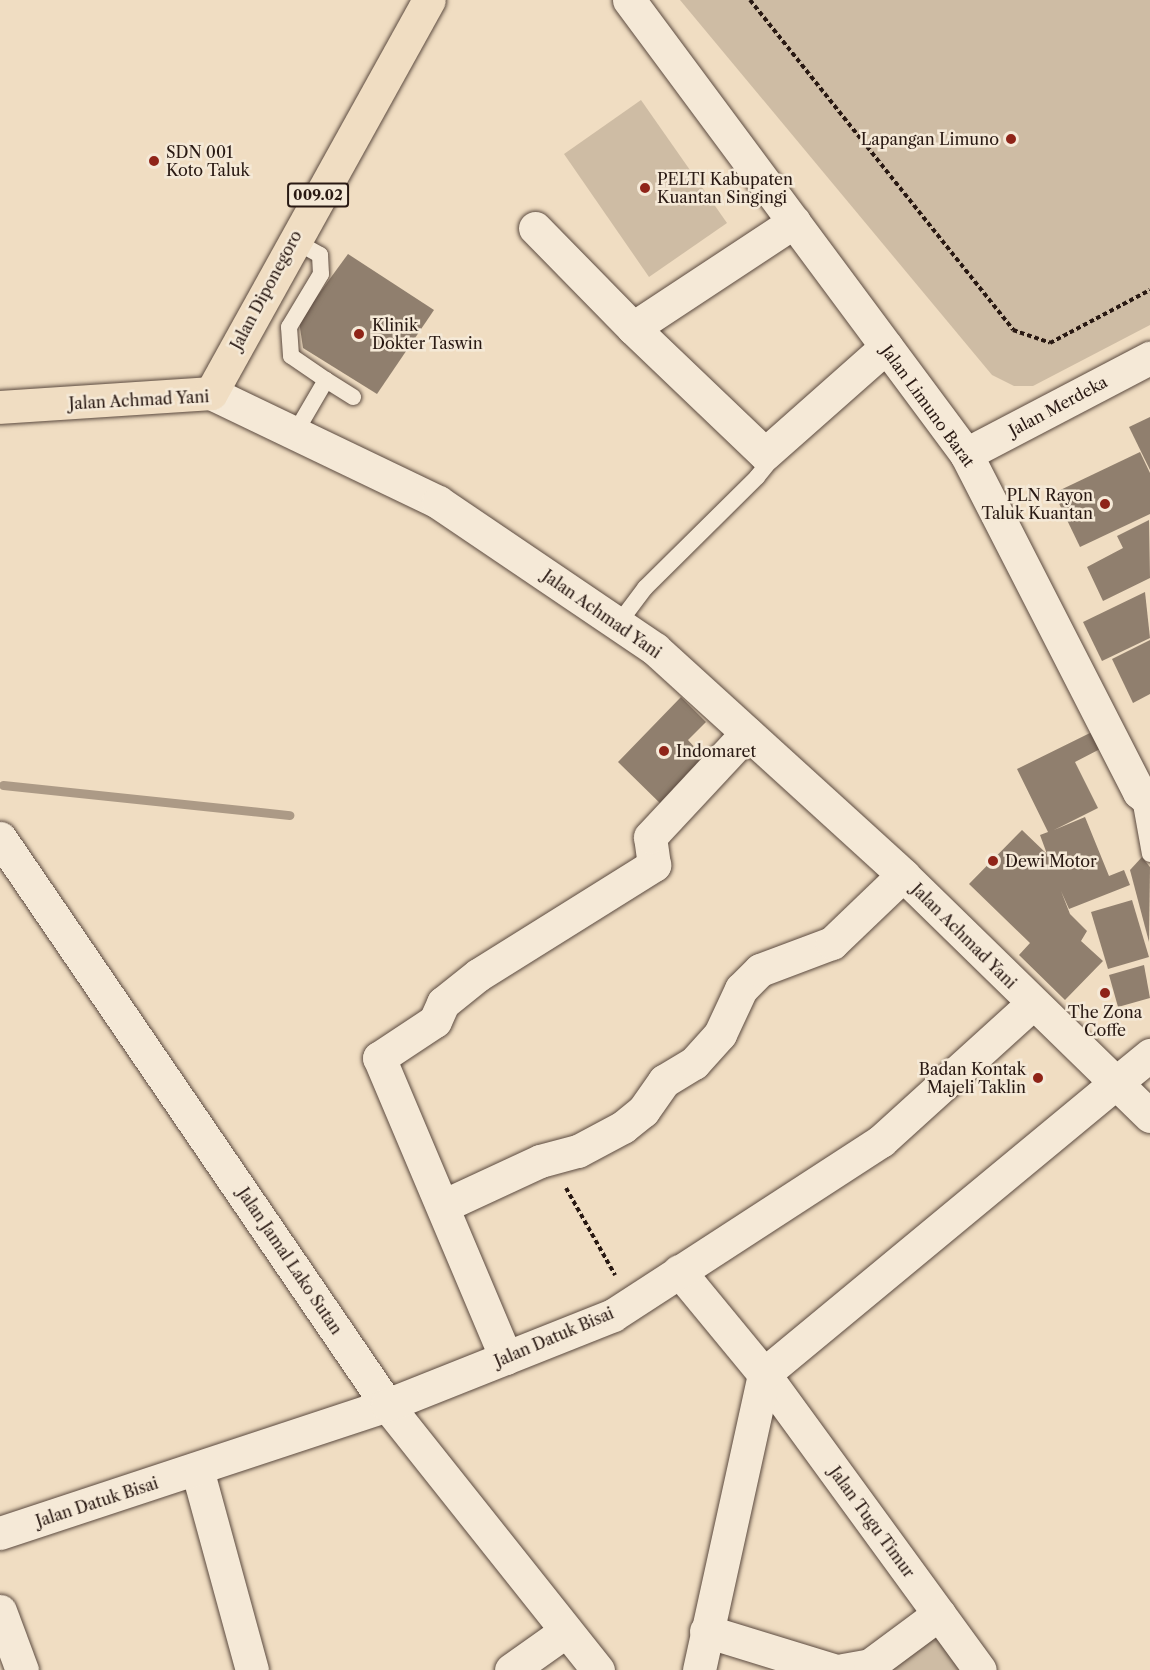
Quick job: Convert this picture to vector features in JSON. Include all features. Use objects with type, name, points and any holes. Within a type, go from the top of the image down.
[{"type":"main road","name":"Jalan Diponegoro","points":[[211,393],[293,240],[429,0]]},
{"type":"main road","name":"Jalan Achmad Yani","points":[[0,407],[211,393]]},
{"type":"street","name":"Jalan Limuno Barat","points":[[629,0],[966,454],[1144,796]]},
{"type":"street","points":[[633,328],[794,222]]},
{"type":"street","points":[[535,228],[633,328],[765,454],[886,347]]},
{"type":"street","name":"Jalan Merdeka","points":[[966,454],[1150,358]]},
{"type":"street","name":"Jalan Achmad Yani","points":[[211,393],[438,502],[656,649],[903,875],[1032,1004],[1117,1082],[1150,1116]]},
{"type":"street","points":[[506,1358],[443,1206],[386,1080],[379,1058],[383,1052],[435,1021],[443,1003],[478,975],[654,865],[650,837],[747,733]]},
{"type":"street","name":"Jalan Jamal Lako Sutan","points":[[0,838],[387,1405],[598,1670]]},
{"type":"street","points":[[443,1206],[550,1158],[578,1151],[643,1111],[663,1081],[694,1063],[720,1034],[741,989],[760,970],[832,943],[903,875]]},
{"type":"street","name":"Jalan Datuk Bisai","points":[[0,1533],[387,1405],[506,1358],[631,1303],[880,1141],[1032,1004]]},
{"type":"street","points":[[699,1670],[764,1374],[1150,1055]]},
{"type":"street","name":"Jalan Tugu Timur","points":[[679,1271],[764,1374],[980,1670]]},
{"type":"street","points":[[197,1469],[252,1670]]},
{"type":"street","points":[[0,1611],[22,1670]]},
{"type":"street","points":[[862,1668],[939,1614]]},
{"type":"street","points":[[511,1670],[566,1631]]},
{"type":"street","points":[[706,1631],[833,1670]]},
{"type":"lane","points":[[293,240],[320,255],[321,274],[289,327],[291,356],[352,397]]},
{"type":"lane","points":[[294,433],[326,380]]},
{"type":"lane","points":[[618,624],[645,588],[757,477],[769,462],[765,454]]},
{"type":"lane","name":"Jalan Limuno Barat","points":[[1144,796],[1150,854]]},
{"type":"path","points":[[750,0],[1013,330],[1050,343],[1150,290]]},
{"type":"path","points":[[550,1158],[631,1303]]},
{"type":"shaded area","name":"Lapangan Limuno","points":[[680,0],[1150,0],[1150,325],[1033,386],[1014,386],[992,375]]},
{"type":"shaded area","name":"PELTI Kabupaten Kuantan Singingi","points":[[641,100],[727,223],[649,277],[564,154]]},
{"type":"shaded area","points":[[944,1629],[973,1670],[887,1670]]},
{"type":"building","name":"Klinik Dokter Taswin","points":[[348,254],[434,310],[377,394],[303,348],[299,321]]},
{"type":"building","points":[[1150,417],[1150,470],[1129,427]]},
{"type":"building","name":"PLN Rayon Taluk Kuantan","points":[[1140,452],[1150,473],[1150,514],[1080,547],[1054,493]]},
{"type":"building","points":[[1149,520],[1150,578],[1103,601],[1087,567],[1123,548],[1117,536]]},
{"type":"building","points":[[1145,592],[1150,638],[1102,661],[1083,622]]},
{"type":"building","points":[[1150,640],[1150,694],[1133,703],[1112,659]]},
{"type":"building","name":"Indomaret","points":[[681,697],[706,722],[688,740],[712,766],[668,811],[618,762]]},
{"type":"building","points":[[1094,731],[1102,748],[1075,762],[1098,808],[1054,830],[1085,817],[1109,876],[1124,870],[1130,885],[1069,909],[1061,891],[1070,914],[1087,931],[1081,941],[1103,961],[1065,1000],[1019,955],[1030,943],[969,884],[1022,830],[1047,854],[1040,835],[1048,832],[1017,769]]},
{"type":"building","points":[[1142,857],[1150,867],[1149,942],[1130,870]]},
{"type":"building","points":[[1132,900],[1149,957],[1108,969],[1091,912]]},
{"type":"building","points":[[1144,965],[1150,998],[1118,1007],[1109,975]]},
{"type":"waterway","points":[[3,785],[289,815]]},
{"type":"place","name":"Lapangan Limuno","points":[[1011,139]]},
{"type":"place","name":"SDN 001 Koto Taluk","points":[[154,161]]},
{"type":"place","name":"PELTI Kabupaten Kuantan Singingi","points":[[645,188]]},
{"type":"place","name":"Klinik Dokter Taswin","points":[[359,334]]},
{"type":"place","name":"PLN Rayon Taluk Kuantan","points":[[1105,504]]},
{"type":"place","name":"Indomaret","points":[[664,751]]},
{"type":"place","name":"Dewi Motor","points":[[993,861]]},
{"type":"place","name":"The Zona Coffe","points":[[1105,993]]},
{"type":"place","name":"Badan Kontak Majeli Taklin","points":[[1038,1078]]}]
